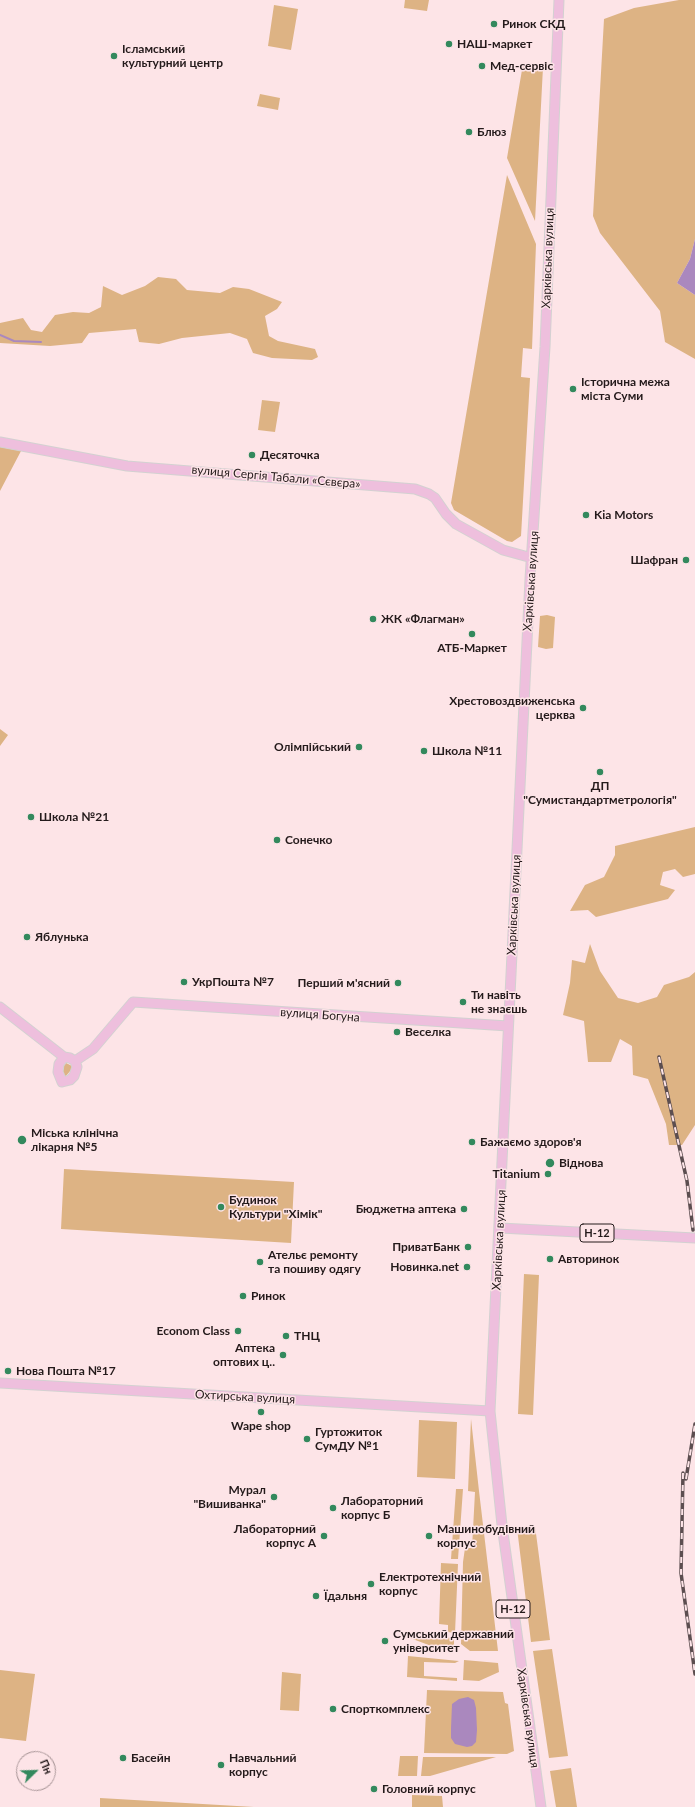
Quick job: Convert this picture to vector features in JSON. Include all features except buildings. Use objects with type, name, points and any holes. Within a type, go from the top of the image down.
[{"type":"main road","name":"Харківська вулиця","points":[[541,1807],[501,1517],[490,1411],[500,1228],[508,1026],[544,347],[559,0]]},
{"type":"main road","name":"вулиця Сергія Табали «Сєвєра»","points":[[0,442],[127,466],[415,489],[435,498],[446,514],[456,524],[503,550],[532,558]]},
{"type":"main road","name":"вулиця Богуна","points":[[74,1061],[93,1049],[133,1002],[508,1026]]},
{"type":"main road","points":[[0,1007],[64,1057],[70,1058],[74,1061],[77,1067],[74,1076],[70,1080],[62,1082],[58,1072],[59,1064],[64,1057]]},
{"type":"main road","name":"Н-12","points":[[500,1228],[695,1238]]},
{"type":"main road","name":"Охтирська вулиця","points":[[0,1383],[490,1411]]},
{"type":"shaded area","points":[[405,0],[429,0],[427,11],[404,8]]},
{"type":"shaded area","points":[[679,0],[695,0],[695,239],[690,259],[677,283],[695,295],[695,359],[665,342],[660,311],[600,233],[593,216],[604,19],[634,8]]},
{"type":"shaded area","points":[[274,5],[298,9],[291,50],[268,46]]},
{"type":"shaded area","points":[[523,64],[543,67],[535,221],[507,158]]},
{"type":"shaded area","points":[[260,94],[280,98],[278,110],[257,106]]},
{"type":"shaded area","points":[[507,175],[536,244],[532,349],[523,348],[521,377],[530,378],[521,536],[512,542],[507,541],[454,510],[451,503]]},
{"type":"shaded area","points":[[695,239],[695,295],[677,283],[690,259]]},
{"type":"shaded area","points":[[158,277],[176,279],[187,290],[220,293],[233,287],[249,289],[282,302],[277,309],[265,316],[269,336],[278,341],[315,349],[318,357],[312,360],[272,358],[253,353],[247,339],[230,333],[182,338],[159,344],[139,342],[136,329],[89,333],[82,343],[50,346],[0,343],[0,323],[23,318],[31,330],[42,332],[55,315],[73,312],[89,313],[101,307],[103,286],[122,295],[145,286]]},
{"type":"shaded area","points":[[262,400],[280,402],[275,432],[258,430]]},
{"type":"shaded area","points":[[0,447],[21,451],[0,491]]},
{"type":"shaded area","points":[[547,615],[555,617],[553,648],[546,649],[538,647],[540,616]]},
{"type":"shaded area","points":[[0,729],[8,735],[0,746]]},
{"type":"shaded area","points":[[695,827],[695,874],[683,877],[675,869],[663,872],[660,885],[675,890],[668,899],[596,917],[588,910],[570,911],[585,885],[604,877],[615,855],[615,846]]},
{"type":"shaded area","points":[[590,944],[600,971],[618,998],[638,1003],[657,997],[664,985],[689,977],[695,972],[695,1125],[682,1145],[669,1145],[666,1124],[648,1079],[633,1075],[632,1046],[620,1039],[611,1062],[588,1062],[584,1021],[563,1015],[570,983],[572,960],[585,963]]},
{"type":"shaded area","points":[[66,1063],[72,1066],[72,1069],[65,1077],[62,1076],[64,1065]]},
{"type":"shaded area","points":[[64,1169],[294,1182],[291,1243],[61,1229]]},
{"type":"shaded area","points":[[524,1274],[539,1275],[533,1415],[518,1414]]},
{"type":"shaded area","points":[[471,1419],[498,1651],[470,1651],[461,1644],[463,1562],[465,1548],[472,1548],[475,1492],[468,1491]]},
{"type":"shaded area","points":[[419,1420],[457,1422],[455,1479],[417,1477]]},
{"type":"shaded area","points":[[456,1489],[463,1489],[458,1559],[451,1559]]},
{"type":"shaded area","points":[[535,1526],[550,1640],[531,1642],[517,1528]]},
{"type":"shaded area","points":[[441,1563],[458,1564],[455,1633],[448,1632],[448,1625],[439,1624]]},
{"type":"shaded area","points":[[410,1635],[454,1638],[454,1645],[450,1649],[442,1650],[410,1638]]},
{"type":"shaded area","points":[[552,1649],[568,1756],[549,1758],[533,1651]]},
{"type":"shaded area","points":[[408,1656],[459,1661],[455,1663],[424,1662],[424,1676],[457,1678],[457,1681],[407,1677]]},
{"type":"shaded area","points":[[464,1660],[498,1663],[499,1672],[479,1681],[463,1680]]},
{"type":"shaded area","points":[[0,1670],[35,1674],[26,1741],[0,1738]]},
{"type":"shaded area","points":[[282,1672],[301,1674],[299,1711],[280,1710]]},
{"type":"shaded area","points":[[427,1690],[503,1692],[505,1703],[508,1704],[514,1751],[507,1754],[424,1753]]},
{"type":"shaded area","points":[[468,1697],[474,1700],[477,1730],[476,1742],[472,1746],[467,1747],[455,1744],[451,1738],[451,1728],[452,1704],[459,1699]]},
{"type":"shaded area","points":[[400,1756],[418,1756],[417,1776],[398,1776]]},
{"type":"shaded area","points":[[423,1757],[496,1757],[430,1776],[421,1776]]},
{"type":"shaded area","points":[[571,1768],[577,1807],[556,1807],[550,1771]]},
{"type":"shaded area","points":[[412,1795],[442,1796],[443,1807],[412,1807]]},
{"type":"shaded area","points":[[100,1798],[254,1807],[100,1807]]},
{"type":"waterway","points":[[0,335],[14,341],[41,342]]},
{"type":"railway","points":[[659,1057],[687,1181],[693,1230]]},
{"type":"railway","points":[[686,1479],[695,1424]]},
{"type":"railway","points":[[683,1473],[681,1573],[695,1674]]},
{"type":"place","name":"Ринок СКД","points":[[494,24]]},
{"type":"place","name":"НАШ-маркет","points":[[449,44]]},
{"type":"place","name":"Ісламський культурний центр","points":[[114,56]]},
{"type":"place","name":"Мед-сервіс","points":[[482,66]]},
{"type":"place","name":"Блюз","points":[[469,132]]},
{"type":"place","name":"Історична межа міста Суми","points":[[573,389]]},
{"type":"place","name":"Десяточка","points":[[252,455]]},
{"type":"place","name":"Kia Motors","points":[[586,515]]},
{"type":"place","name":"Шафран","points":[[686,560]]},
{"type":"place","name":"ЖК «Флагман»","points":[[373,619]]},
{"type":"place","name":"АТБ-Маркет","points":[[472,634]]},
{"type":"place","name":"Хрестовоздвиженська церква","points":[[583,708]]},
{"type":"place","name":"Олімпійський","points":[[359,747]]},
{"type":"place","name":"Школа №11","points":[[424,751]]},
{"type":"place","name":"ДП \"Сумистандартметрологія\"","points":[[600,772]]},
{"type":"place","name":"Школа №21","points":[[31,817]]},
{"type":"place","name":"Сонечко","points":[[277,840]]},
{"type":"place","name":"Яблунька","points":[[27,937]]},
{"type":"place","name":"УкрПошта №7","points":[[184,982]]},
{"type":"place","name":"Перший м'ясний","points":[[398,983]]},
{"type":"place","name":"Ти навіть не знаєшь","points":[[463,1002]]},
{"type":"place","name":"Веселка","points":[[397,1032]]},
{"type":"place","name":"Міська клінічна лікарня №5","points":[[22,1140]]},
{"type":"place","name":"Бажаємо здоров'я","points":[[472,1142]]},
{"type":"place","name":"Віднова","points":[[550,1163]]},
{"type":"place","name":"Titanium","points":[[548,1174]]},
{"type":"place","name":"Будинок Культури \"Хімік\"","points":[[221,1207]]},
{"type":"place","name":"Бюджетна аптека","points":[[464,1209]]},
{"type":"place","name":"ПриватБанк","points":[[468,1247]]},
{"type":"place","name":"Авторинок","points":[[550,1259]]},
{"type":"place","name":"Ательє ремонту та пошиву одягу","points":[[260,1262]]},
{"type":"place","name":"Новинка.net","points":[[467,1267]]},
{"type":"place","name":"Ринок","points":[[243,1296]]},
{"type":"place","name":"Econom Class","points":[[238,1331]]},
{"type":"place","name":"ТНЦ","points":[[286,1336]]},
{"type":"place","name":"Аптека оптових ц..","points":[[283,1355]]},
{"type":"place","name":"Нова Пошта №17","points":[[8,1371]]},
{"type":"place","name":"Wape shop","points":[[261,1412]]},
{"type":"place","name":"Гуртожиток СумДУ №1","points":[[307,1439]]},
{"type":"place","name":"Мурал \"Вишиванка\"","points":[[274,1497]]},
{"type":"place","name":"Лабораторний корпус Б","points":[[333,1508]]},
{"type":"place","name":"Лабораторний корпус А","points":[[324,1536]]},
{"type":"place","name":"Машинобудівний корпус","points":[[429,1536]]},
{"type":"place","name":"Електротехнічний корпус","points":[[371,1584]]},
{"type":"place","name":"Їдальня","points":[[316,1596]]},
{"type":"place","name":"Сумський державний університет","points":[[385,1641]]},
{"type":"place","name":"Спорткомплекс","points":[[333,1709]]},
{"type":"place","name":"Басейн","points":[[123,1758]]},
{"type":"place","name":"Навчальний корпус","points":[[221,1765]]},
{"type":"place","name":"Головний корпус","points":[[374,1789]]}]
